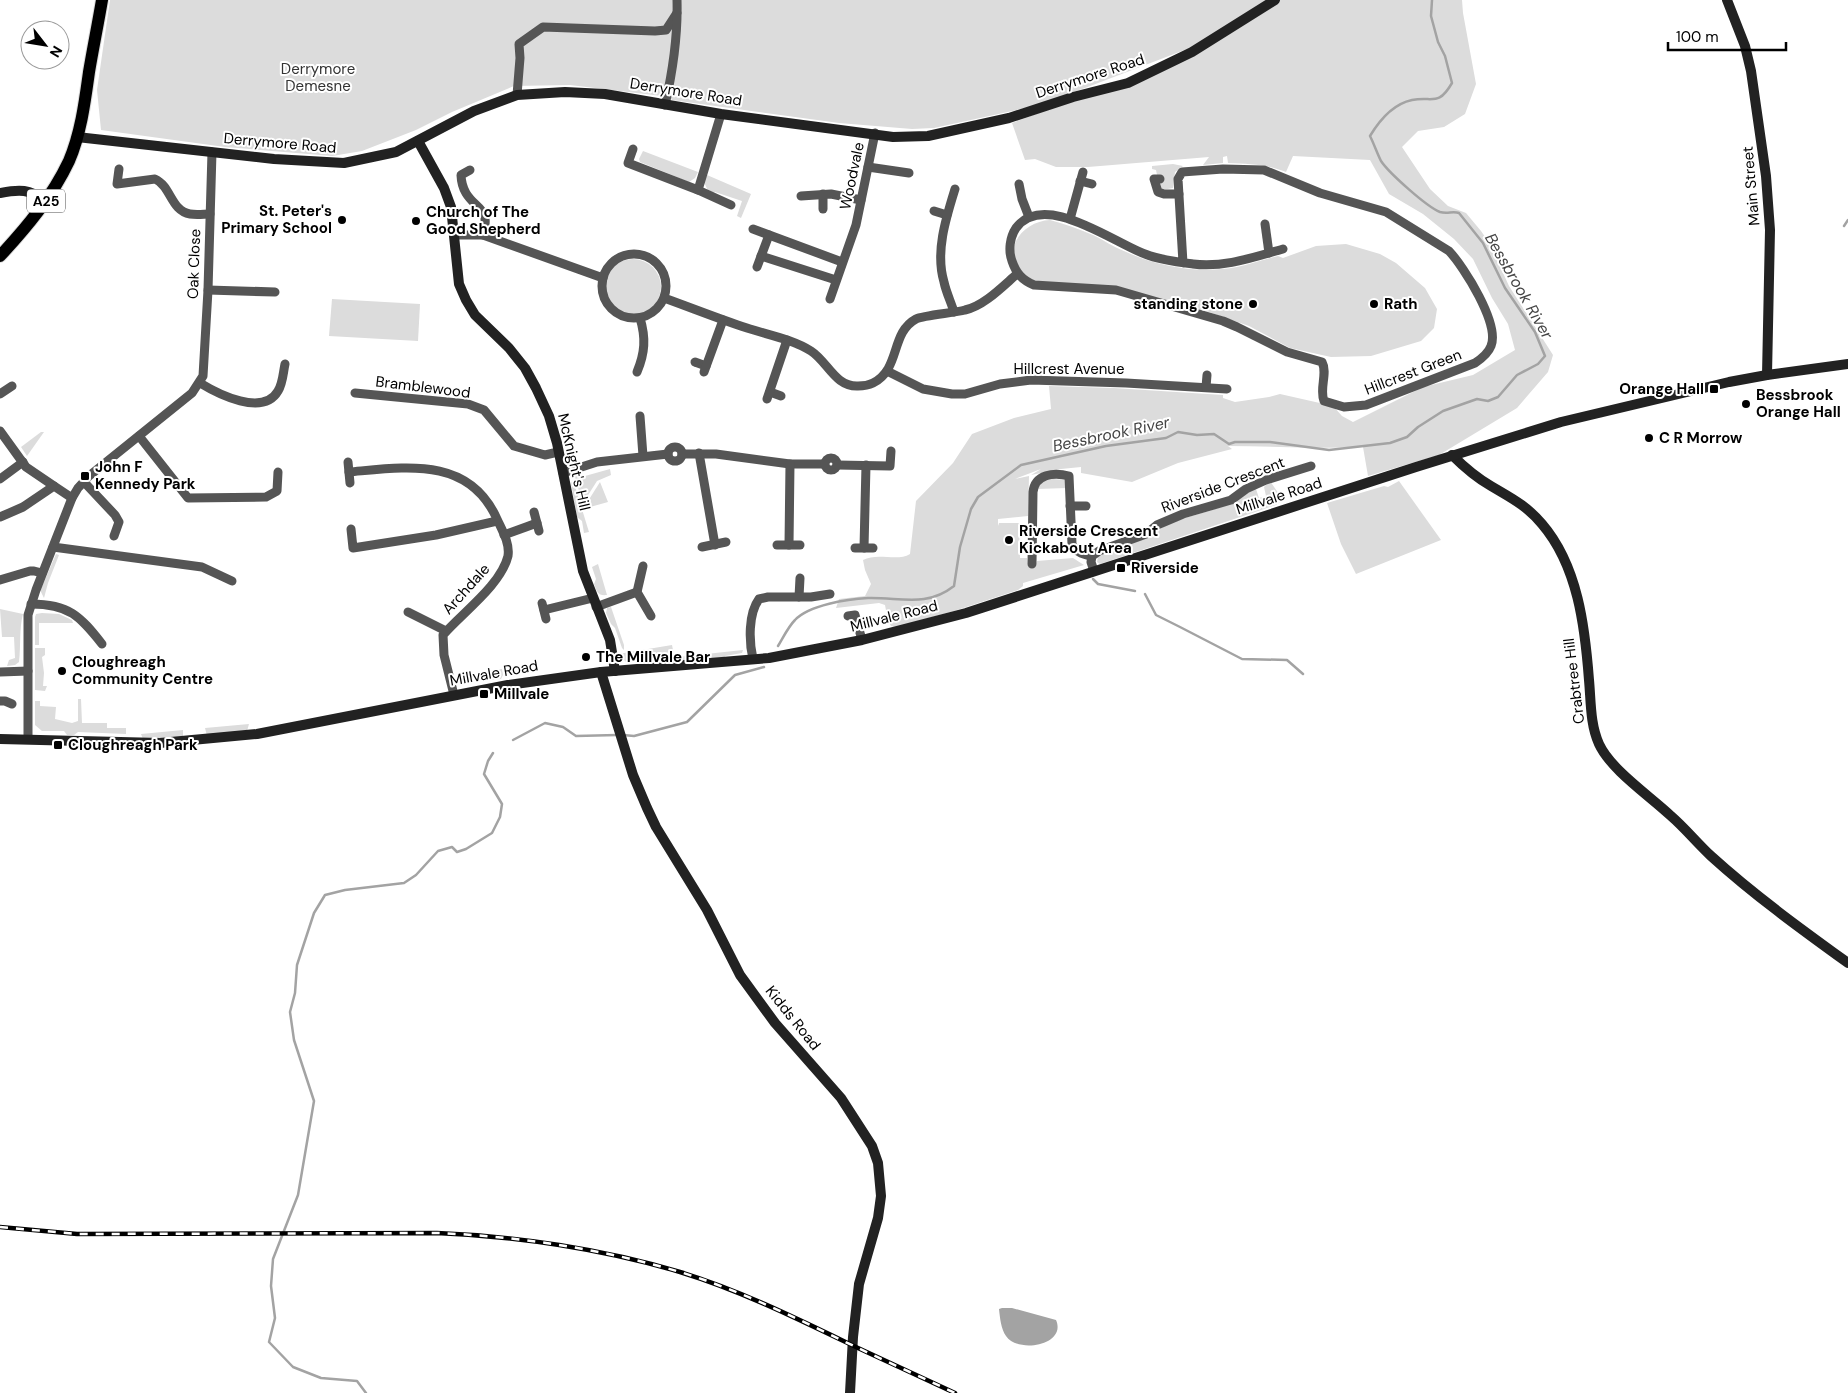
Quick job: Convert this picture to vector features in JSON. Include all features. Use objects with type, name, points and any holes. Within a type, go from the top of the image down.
[{"type":"main road","name":"A25","points":[[0,256],[33,219],[46,201],[68,161],[77,136],[102,0]]},
{"type":"main road","name":"Derrymore Road","points":[[77,136],[290,160],[344,163],[396,152],[474,111],[517,95],[577,92],[605,94],[721,114],[893,136],[928,136],[1009,118],[1073,97],[1128,82],[1192,52],[1275,0]]},
{"type":"main road","name":"Main Street","points":[[1727,0],[1745,46],[1751,71],[1766,176],[1770,230],[1767,375]]},
{"type":"main road","name":"McKnight's Hill","points":[[418,141],[444,188],[451,207],[459,284],[466,300],[475,315],[509,348],[525,368],[549,416],[583,571],[610,640],[615,671]]},
{"type":"main road","points":[[0,193],[20,189],[33,193],[46,201]]},
{"type":"main road","name":"Millvale Road","points":[[0,739],[28,738],[160,743],[229,738],[508,685],[601,672],[753,660],[862,640],[966,613],[1452,455],[1561,422],[1652,399],[1767,375],[1848,364]]},
{"type":"main road","name":"Crabtree Hill","points":[[1452,455],[1489,486],[1516,500],[1542,524],[1563,553],[1572,577],[1584,633],[1592,716],[1599,744],[1612,763],[1672,816],[1710,855],[1767,904],[1848,963]]},
{"type":"main road","name":"Kidds Road","points":[[601,672],[633,775],[656,828],[707,910],[740,975],[775,1023],[840,1098],[872,1146],[878,1164],[881,1196],[878,1218],[859,1284],[855,1313],[850,1393]]},
{"type":"street","points":[[665,105],[674,69],[677,0]]},
{"type":"street","points":[[517,95],[520,58],[519,44],[543,26],[656,31],[666,30],[677,13]]},
{"type":"street","points":[[698,190],[721,114]]},
{"type":"street","name":"Woodvale","points":[[830,299],[856,225],[875,133]]},
{"type":"street","points":[[633,149],[628,163],[731,205]]},
{"type":"street","name":"Oak Close","points":[[200,383],[203,376],[208,290],[212,152]]},
{"type":"street","points":[[868,168],[895,176],[910,173]]},
{"type":"street","name":"Oak Close","points":[[119,169],[117,184],[155,179],[162,184],[179,209],[189,214],[210,214]]},
{"type":"street","name":"Hillcrest Green","points":[[1017,274],[1034,285],[1116,290],[1238,326],[1287,352],[1322,362],[1324,369],[1321,394],[1324,401],[1344,407],[1366,405],[1475,363],[1492,346],[1492,329],[1487,312],[1457,260],[1449,251],[1386,212],[1320,193],[1264,170],[1223,169],[1187,171],[1179,176],[1183,262]]},
{"type":"street","points":[[470,170],[461,175],[462,181],[467,197],[483,212],[485,218],[483,235]]},
{"type":"street","points":[[1070,219],[1081,176],[1092,184]]},
{"type":"street","points":[[1160,179],[1154,179],[1158,192],[1179,194]]},
{"type":"street","points":[[1019,184],[1029,217]]},
{"type":"street","points":[[954,312],[941,269],[947,215],[955,189]]},
{"type":"street","points":[[823,194],[823,209]]},
{"type":"street","points":[[801,196],[832,194],[861,200]]},
{"type":"street","points":[[934,211],[947,215]]},
{"type":"street","points":[[664,298],[723,320],[787,340],[810,351],[822,360],[835,377],[853,386],[872,384],[887,371],[892,364],[900,338],[910,323],[919,317],[967,310],[997,292],[1017,274],[1010,256],[1012,237],[1015,229],[1022,221],[1029,217],[1048,214],[1070,219],[1147,255],[1196,265],[1224,264],[1283,249]]},
{"type":"street","points":[[1265,224],[1269,253]]},
{"type":"street","points":[[753,229],[842,262]]},
{"type":"street","points":[[455,234],[483,235],[603,278]]},
{"type":"street","points":[[757,267],[769,234]]},
{"type":"street","points":[[624,255],[645,256],[654,260],[664,273],[667,288],[664,298],[659,308],[650,315],[640,318],[629,318],[619,315],[610,308],[604,299],[601,284],[607,268],[615,260],[624,255]]},
{"type":"street","points":[[761,256],[836,280]]},
{"type":"street","points":[[208,290],[274,292]]},
{"type":"street","points":[[637,372],[644,347],[645,333],[640,318]]},
{"type":"street","points":[[695,362],[705,369],[723,320]]},
{"type":"street","points":[[781,396],[768,396],[787,340]]},
{"type":"street","points":[[28,738],[28,615],[42,574],[72,498],[78,488],[192,393],[200,383],[218,394],[231,399],[261,402],[270,399],[278,391],[282,383],[285,364]]},
{"type":"street","name":"Hillcrest Avenue","points":[[887,371],[923,389],[952,394],[965,394],[1000,384],[1031,380],[1227,389]]},
{"type":"street","points":[[1206,387],[1207,376]]},
{"type":"street","points":[[0,394],[12,386]]},
{"type":"street","name":"Bramblewood","points":[[355,393],[468,404],[484,410],[514,446],[545,455],[558,452]]},
{"type":"street","points":[[640,416],[643,456]]},
{"type":"street","points":[[0,431],[26,467],[72,498]]},
{"type":"street","points":[[139,436],[188,498],[266,497],[277,491],[278,472]]},
{"type":"street","points":[[563,473],[597,462],[668,454],[670,459],[676,461],[682,454],[698,453],[790,464],[824,464],[825,468],[833,470],[837,465],[890,466],[892,450]]},
{"type":"street","points":[[698,453],[715,544]]},
{"type":"street","points":[[0,479],[23,462]]},
{"type":"street","points":[[348,462],[350,483]]},
{"type":"street","points":[[789,545],[790,464]]},
{"type":"street","points":[[864,548],[866,465]]},
{"type":"street","name":"Riverside Crescent","points":[[1092,556],[1099,551],[1146,534],[1157,525],[1183,514],[1231,500],[1246,489],[1259,483],[1311,466]]},
{"type":"street","name":"Archdale","points":[[349,472],[404,468],[446,471],[470,485],[491,506],[508,546],[508,555],[503,568],[483,594],[443,635],[442,642],[454,695]]},
{"type":"street","points":[[1032,564],[1033,492],[1036,482],[1040,477],[1064,475],[1069,476],[1073,548],[1085,556],[1092,556],[1091,562],[1094,571]]},
{"type":"street","points":[[84,482],[115,514],[119,522],[114,536]]},
{"type":"street","points":[[0,517],[23,507],[54,486]]},
{"type":"street","points":[[1070,506],[1086,506]]},
{"type":"street","points":[[504,535],[538,527],[534,512]]},
{"type":"street","points":[[351,529],[353,548],[436,535],[497,521]]},
{"type":"street","points":[[702,547],[726,542]]},
{"type":"street","points":[[776,545],[800,545]]},
{"type":"street","points":[[53,547],[202,567],[232,581]]},
{"type":"street","points":[[643,566],[637,592],[650,616]]},
{"type":"street","points":[[0,580],[30,571],[42,574]]},
{"type":"street","points":[[799,597],[800,578]]},
{"type":"street","points":[[544,611],[637,592]]},
{"type":"street","points":[[753,660],[752,619],[756,603],[760,599],[830,594]]},
{"type":"street","points":[[31,604],[64,608],[78,615],[102,644]]},
{"type":"street","points":[[408,612],[419,612],[446,631]]},
{"type":"street","points":[[848,616],[856,614],[862,640]]},
{"type":"street","points":[[0,672],[28,671]]},
{"type":"street","points":[[0,701],[12,704]]},
{"type":"green space","name":"Derrymore Demesne","points":[[110,0],[1462,0],[1476,84],[1465,114],[1444,127],[1418,131],[1402,147],[1430,189],[1448,206],[1466,213],[1481,231],[1490,244],[1509,286],[1553,355],[1548,372],[1517,408],[1439,455],[1368,476],[1363,447],[1228,446],[1232,449],[1178,463],[1132,482],[1081,473],[1081,467],[1031,475],[1041,469],[1015,479],[1029,476],[1028,516],[998,519],[998,526],[999,523],[1019,523],[1020,558],[1027,558],[1028,567],[1036,566],[1037,561],[1073,558],[1084,565],[1023,583],[1023,586],[1018,590],[954,611],[896,627],[891,626],[888,621],[885,605],[879,603],[836,608],[839,599],[865,596],[871,584],[863,560],[875,557],[899,557],[910,554],[916,501],[953,463],[972,434],[1014,418],[1051,409],[1049,386],[1223,395],[1223,398],[1235,402],[1280,394],[1333,406],[1342,416],[1353,422],[1423,387],[1473,375],[1515,350],[1508,324],[1492,298],[1473,259],[1454,239],[1423,214],[1389,194],[1370,160],[1293,156],[1286,172],[1265,166],[1228,163],[1227,156],[1223,157],[1223,163],[1203,165],[1209,157],[1088,167],[1056,167],[1035,159],[1025,160],[1012,123],[1143,74],[1195,46],[1030,107],[934,128],[912,129],[839,123],[672,100],[670,97],[570,85],[514,86],[452,112],[416,130],[362,151],[332,156],[225,147],[101,130],[97,90]]},
{"type":"green space","points":[[643,151],[698,172],[695,178],[689,182],[640,162],[639,159]]},
{"type":"green space","points":[[1173,164],[1183,166],[1175,172],[1173,188],[1162,190],[1159,183],[1161,182],[1161,175],[1157,175],[1156,170],[1152,169],[1152,166]]},
{"type":"green space","points":[[707,175],[751,194],[741,218],[737,216],[742,201],[708,191],[704,182]]},
{"type":"green space","points":[[1050,220],[1088,233],[1137,257],[1179,268],[1208,270],[1237,267],[1278,256],[1283,258],[1316,246],[1346,244],[1380,254],[1396,263],[1425,288],[1437,309],[1434,328],[1421,341],[1371,356],[1331,357],[1290,348],[1249,326],[1175,303],[1039,283],[1020,269],[1015,260],[1015,244],[1019,236],[1032,225]]},
{"type":"green space","points":[[633,259],[644,261],[653,267],[659,276],[661,287],[659,298],[653,307],[644,313],[633,315],[622,313],[613,307],[607,298],[605,287],[607,276],[613,267],[622,261]]},
{"type":"green space","points":[[332,299],[420,304],[418,341],[329,336]]},
{"type":"green space","points":[[41,432],[44,432],[27,456],[21,447]]},
{"type":"green space","points":[[610,469],[611,475],[597,481],[583,503],[574,475],[581,473],[585,476]]},
{"type":"green space","points":[[1053,479],[1065,480],[1067,488],[1037,489],[1043,481]]},
{"type":"green space","points":[[573,480],[589,532],[584,533],[582,521],[577,517],[571,483]]},
{"type":"green space","points":[[1270,481],[1283,500],[1276,505],[1100,564],[1097,562],[1098,557],[1108,551],[1153,536],[1171,523],[1227,505],[1249,490],[1256,489],[1259,498],[1266,496],[1264,487]]},
{"type":"green space","points":[[1399,481],[1441,540],[1356,574],[1341,544],[1327,503],[1384,486],[1388,487]]},
{"type":"green space","points":[[600,482],[608,502],[583,509]]},
{"type":"green space","points":[[56,554],[59,555],[44,598],[41,589]]},
{"type":"green space","points":[[598,564],[607,595],[598,593],[594,584],[596,579],[592,567]]},
{"type":"green space","points":[[611,607],[624,650],[615,628],[606,613],[607,608]]},
{"type":"green space","points":[[0,609],[23,614],[19,662],[15,665],[7,666],[9,660],[15,658],[14,637],[2,637]]},
{"type":"green space","points":[[36,614],[59,614],[72,620],[73,623],[39,623],[39,645],[35,645],[35,617]]},
{"type":"green space","points":[[672,645],[674,655],[678,657],[743,650],[742,653],[725,656],[724,659],[645,664],[645,662],[626,662],[621,656],[624,653]]},
{"type":"green space","points":[[35,648],[45,648],[45,655],[42,657],[43,686],[47,686],[45,691],[35,690]]},
{"type":"green space","points":[[502,669],[503,675],[501,679],[483,681],[481,672]]},
{"type":"green space","points":[[78,699],[81,699],[82,723],[107,723],[107,728],[126,728],[126,734],[78,732],[74,735],[67,735],[64,731],[42,731],[35,725],[35,701],[40,701],[40,706],[56,707],[55,719],[72,723],[78,721]]},
{"type":"green space","points":[[249,724],[247,731],[207,736],[205,728]]},
{"type":"green space","points":[[183,730],[183,738],[143,739],[141,734]]},
{"type":"shaded area","points":[[1012,1308],[1056,1320],[1058,1329],[1055,1336],[1040,1344],[1020,1345],[1012,1342],[1004,1333],[1002,1327],[999,1309]]},
{"type":"waterway","name":"Bessbrook River","points":[[778,646],[795,620],[810,610],[840,601],[868,598],[923,599],[944,593],[954,586],[960,547],[971,509],[978,497],[1021,465],[1106,446],[1166,438],[1178,432],[1197,435],[1214,434],[1229,444],[1235,442],[1270,442],[1329,450],[1390,443],[1407,437],[1418,427],[1443,411],[1477,399],[1488,401],[1498,397],[1517,375],[1538,364],[1545,356],[1535,332],[1505,288],[1483,243],[1459,213],[1443,213],[1434,209],[1400,181],[1381,161],[1370,136],[1382,119],[1399,105],[1412,100],[1439,98],[1452,83],[1431,16],[1432,0]]},
{"type":"waterway","points":[[1844,226],[1848,220]]},
{"type":"waterway","points":[[1093,579],[1098,584],[1135,591]]},
{"type":"waterway","points":[[1145,594],[1156,615],[1242,659],[1287,660],[1303,674]]},
{"type":"waterway","name":"Bessbrook River","points":[[623,735],[634,736],[687,722],[735,675],[764,667]]},
{"type":"waterway","name":"Bessbrook River","points":[[513,740],[545,723],[563,727],[576,736],[617,735]]},
{"type":"waterway","name":"Bessbrook River","points":[[366,1393],[357,1381],[321,1378],[293,1367],[269,1342],[275,1318],[271,1286],[273,1259],[298,1195],[314,1101],[294,1040],[290,1012],[295,993],[297,965],[314,913],[325,895],[345,890],[404,883],[416,875],[438,851],[452,847],[457,852],[466,849],[492,833],[500,817],[502,804],[484,774],[493,753]]},
{"type":"railway","points":[[0,1227],[77,1234],[437,1233],[497,1237],[590,1250],[680,1272],[726,1288],[793,1317],[955,1393]]},
{"type":"place","name":"St. Peter's Primary School","points":[[342,220]]},
{"type":"place","name":"Church of The Good Shepherd","points":[[416,221]]},
{"type":"place","name":"standing stone","points":[[1253,304]]},
{"type":"place","name":"Rath","points":[[1374,304]]},
{"type":"place","name":"Orange Hall","points":[[1714,389]]},
{"type":"place","name":"Bessbrook Orange Hall","points":[[1746,404]]},
{"type":"place","name":"C R Morrow","points":[[1649,438]]},
{"type":"place","name":"John F Kennedy Park","points":[[85,476]]},
{"type":"place","name":"Riverside Crescent Kickabout Area","points":[[1009,540]]},
{"type":"place","name":"Riverside","points":[[1121,568]]},
{"type":"place","name":"The Millvale Bar","points":[[586,657]]},
{"type":"place","name":"Cloughreagh Community Centre","points":[[62,671]]},
{"type":"place","name":"Millvale","points":[[484,694]]},
{"type":"place","name":"Cloughreagh Park","points":[[58,745]]}]
